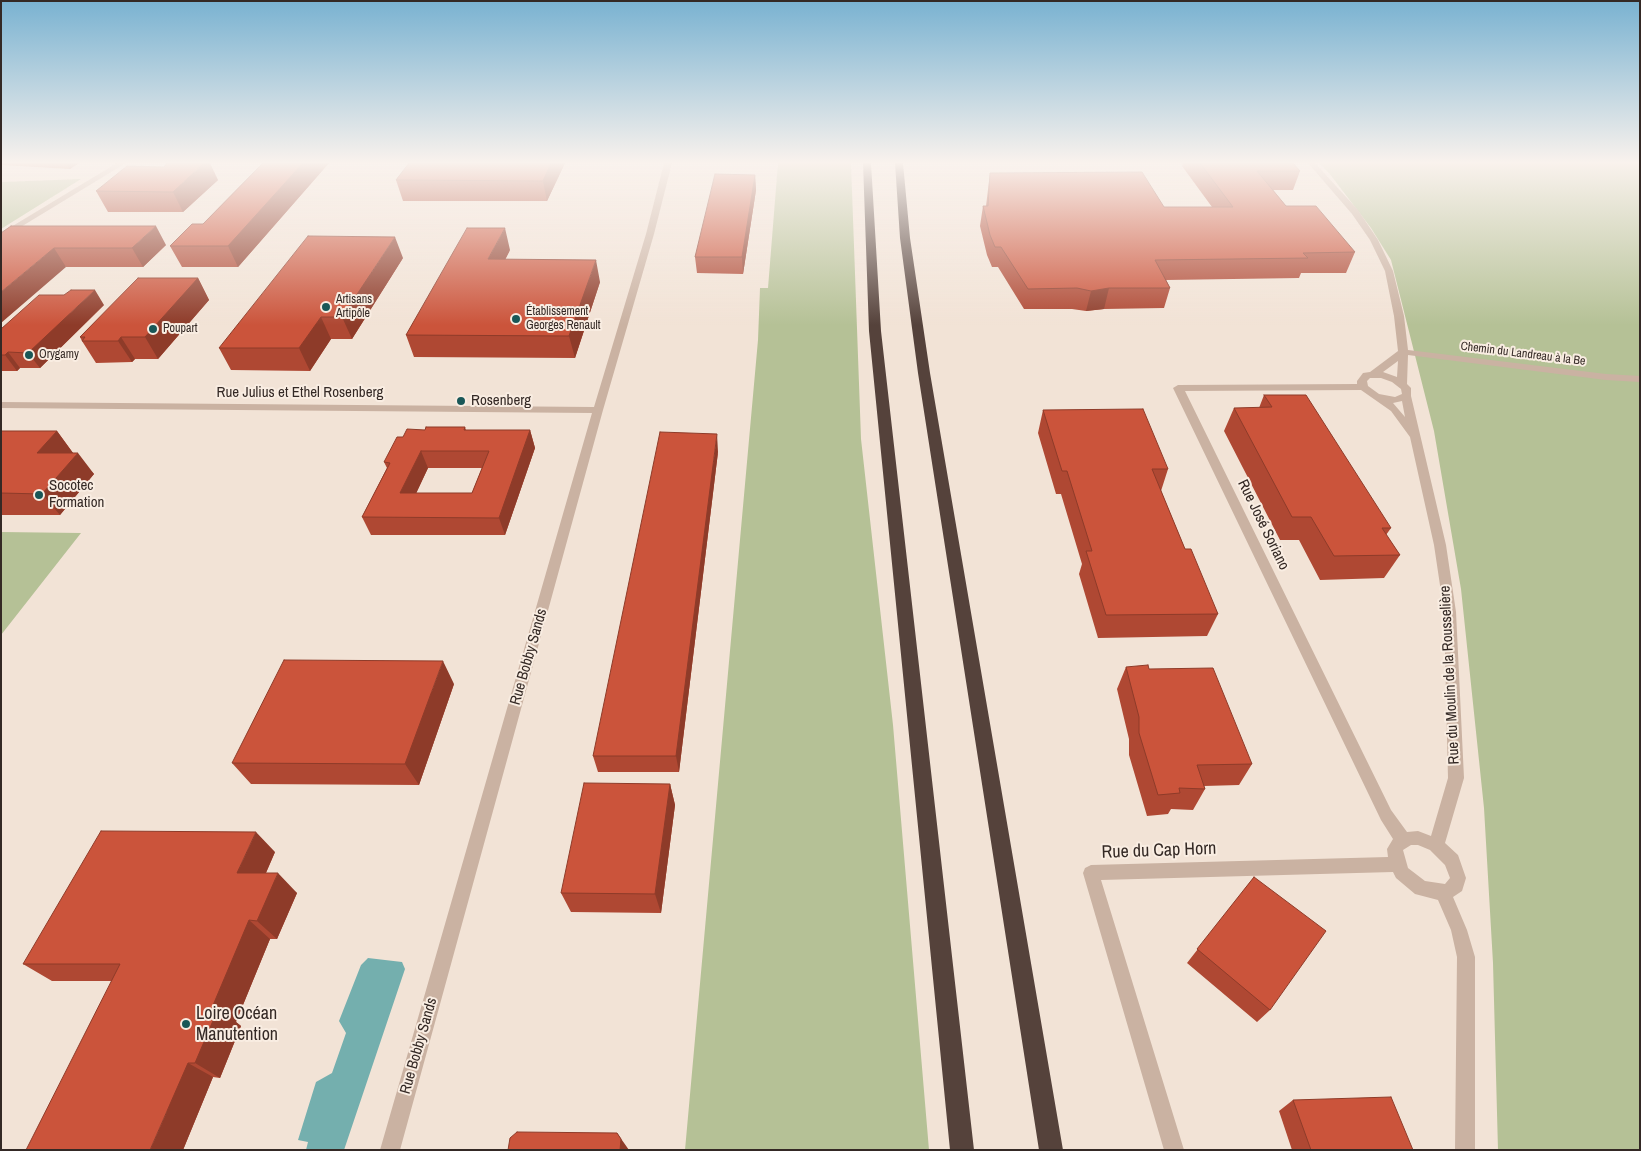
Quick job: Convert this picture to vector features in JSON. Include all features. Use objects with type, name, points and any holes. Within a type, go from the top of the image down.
[{"type":"highway","points":[[869,217],[877,351],[962,1150]]},
{"type":"highway","points":[[903,217],[916,317],[1051,1150]]},
{"type":"street","points":[[1,237],[35,217]]},
{"type":"street","name":"Rue Bobby Sands","points":[[390,1150],[598,410],[654,217]]},
{"type":"street","points":[[1358,217],[1374,240],[1389,271],[1399,316],[1402,352],[1374,374],[1363,378],[1363,387],[1369,393],[1381,398],[1396,400],[1406,396]]},
{"type":"street","name":"Chemin du Landreau à la Be","points":[[1402,352],[1606,377],[1640,379]]},
{"type":"street","name":"Rue du Moulin de la Rousselière","points":[[1402,352],[1402,384],[1407,392],[1406,396],[1442,555],[1450,612],[1456,778],[1436,845]]},
{"type":"street","points":[[1374,374],[1390,377],[1402,384]]},
{"type":"street","name":"Rue José Soriano","points":[[1363,387],[1178,388],[1386,815],[1403,840]]},
{"type":"street","points":[[1381,398],[1395,409],[1418,446]]},
{"type":"street","name":"Rue Julius et Ethel Rosenberg","points":[[1,405],[598,410]]},
{"type":"street","points":[[1418,838],[1436,845],[1452,860],[1458,878],[1456,885],[1443,893],[1421,888],[1402,873],[1397,864],[1395,849],[1403,840],[1418,838]]},
{"type":"street","name":"Rue du Cap Horn","points":[[1174,1150],[1091,873],[1397,864]]},
{"type":"street","points":[[1443,893],[1459,930],[1466,957],[1465,1150]]},
{"type":"green space","points":[[1,217],[21,217],[1,229]]},
{"type":"green space","points":[[774,217],[853,217],[861,439],[893,725],[929,1150],[685,1150],[758,340],[760,288],[768,288]]},
{"type":"green space","points":[[1362,217],[1640,217],[1640,1150],[1498,1150],[1493,963],[1484,808],[1461,589],[1434,431],[1391,260]]},
{"type":"green space","points":[[1,532],[81,533],[1,635]]},
{"type":"water","points":[[368,958],[402,962],[405,969],[344,1150],[306,1150],[308,1142],[298,1140],[316,1082],[332,1073],[346,1033],[339,1021],[361,965]]},
{"type":"building","points":[[210,217],[254,217],[228,246],[170,246],[192,224],[203,224]]},
{"type":"building","points":[[705,217],[748,217],[742,257],[695,257]]},
{"type":"building","points":[[986,217],[1325,217],[1355,252],[1303,253],[1308,258],[1155,260],[1170,288],[1109,288],[1091,291],[1077,288],[1028,289],[1001,247],[995,247]]},
{"type":"building","points":[[11,226],[156,226],[132,248],[54,248],[1,292],[1,233]]},
{"type":"building","points":[[467,228],[505,228],[488,259],[596,260],[569,336],[406,335]]},
{"type":"building","points":[[308,236],[395,237],[342,317],[321,317],[299,348],[219,348]]},
{"type":"building","points":[[138,278],[198,278],[145,337],[121,337],[118,341],[82,341],[85,337],[80,337]]},
{"type":"building","points":[[71,290],[95,290],[28,353],[8,352],[5,355],[1,355],[1,329],[39,295],[64,295]]},
{"type":"building","points":[[1264,395],[1306,395],[1391,528],[1382,528],[1400,555],[1334,556],[1311,517],[1292,517],[1234,408],[1272,407]]},
{"type":"building","points":[[1143,409],[1168,469],[1152,469],[1185,549],[1191,549],[1218,614],[1106,615],[1086,551],[1092,551],[1067,471],[1062,471],[1043,410]]},
{"type":"building","points":[[426,427],[465,427],[464,430],[530,430],[499,518],[362,517],[390,463],[384,462],[397,437],[403,437],[407,429],[425,430]],"holes":[[[421,451],[489,451],[472,493],[400,493]]]},
{"type":"building","points":[[1,431],[57,431],[37,453],[78,453],[42,494],[1,493]]},
{"type":"building","points":[[660,432],[717,434],[676,756],[593,756]]},
{"type":"building","points":[[284,660],[443,661],[405,764],[232,763]]},
{"type":"building","points":[[1148,665],[1149,669],[1213,668],[1252,764],[1197,765],[1205,789],[1179,788],[1180,793],[1158,795],[1139,733],[1139,717],[1126,667]]},
{"type":"building","points":[[584,783],[670,784],[655,894],[561,893]]},
{"type":"building","points":[[101,831],[256,832],[237,873],[278,873],[257,921],[249,920],[211,1010],[218,1009],[195,1063],[188,1063],[150,1150],[26,1150],[120,964],[23,964]]},
{"type":"building","points":[[1254,877],[1326,931],[1270,1010],[1197,949]]},
{"type":"building","points":[[1391,1097],[1413,1150],[1311,1150],[1293,1100]]},
{"type":"building","points":[[517,1132],[617,1133],[621,1139],[620,1150],[508,1150],[510,1138]]},
{"type":"place","name":"Artisans Artipôle","points":[[326,307]]},
{"type":"place","name":"Établissement Georges Renault","points":[[516,319]]},
{"type":"place","name":"Poupart","points":[[153,329]]},
{"type":"place","name":"Orygamy","points":[[29,355]]},
{"type":"place","name":"Rosenberg","points":[[461,401]]},
{"type":"place","name":"Socotec Formation","points":[[39,495]]},
{"type":"place","name":"Loire Océan Manutention","points":[[186,1024]]}]
